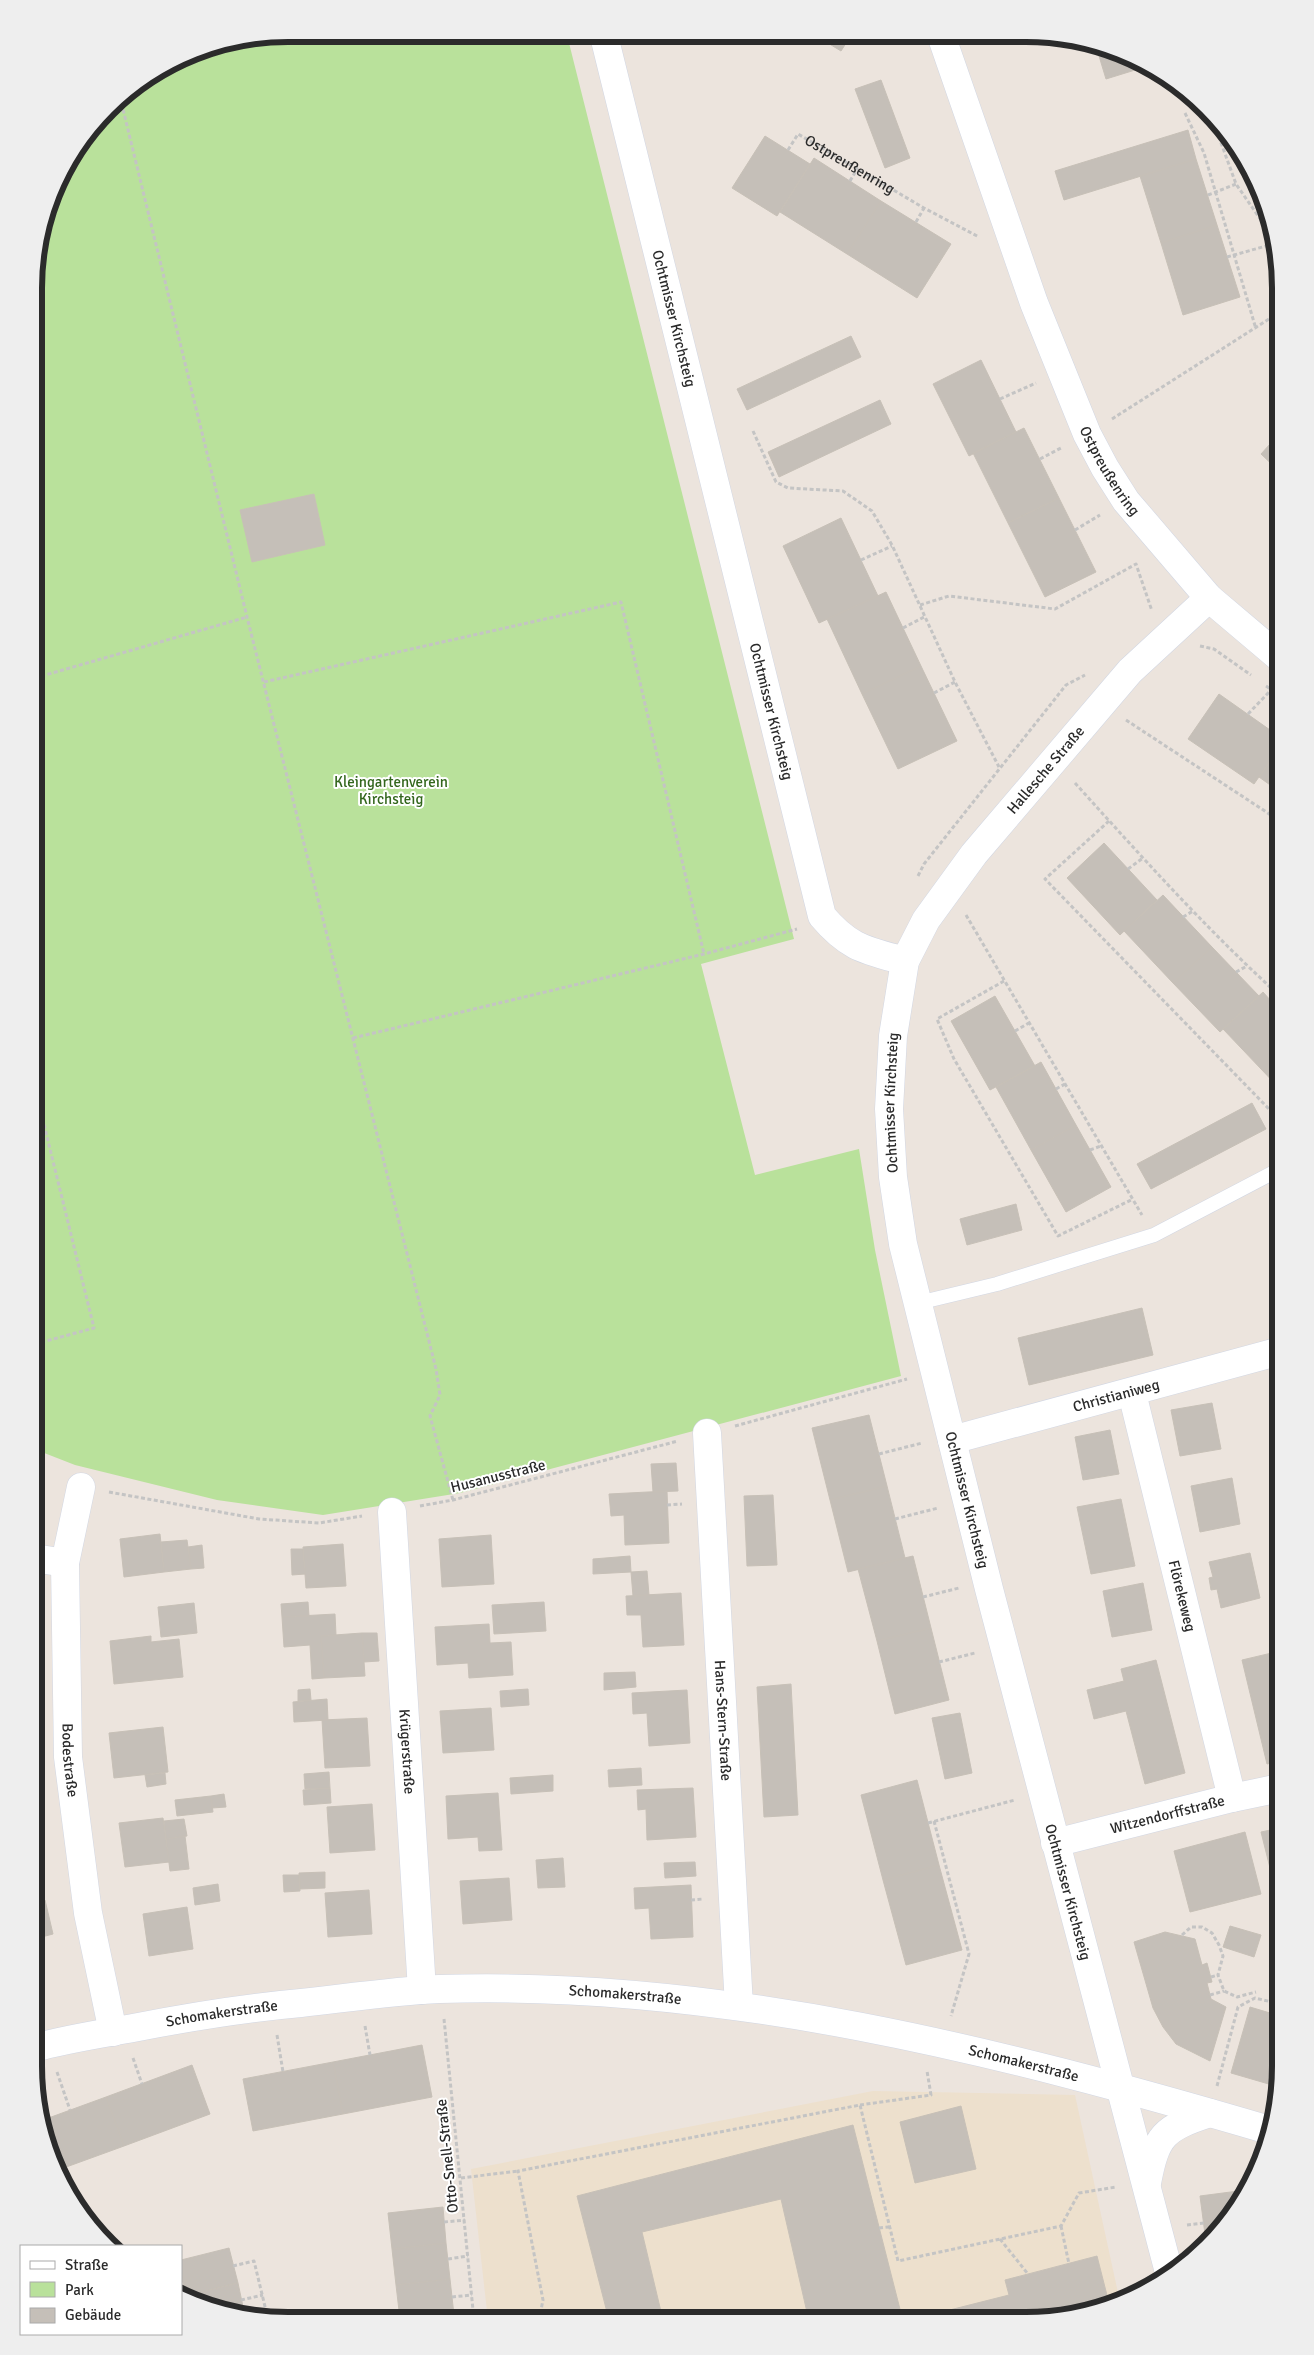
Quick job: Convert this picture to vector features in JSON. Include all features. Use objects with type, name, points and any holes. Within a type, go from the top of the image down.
[{"type":"street","name":"Ochtmisser Kirchsteig","points":[[605,42],[822,916],[840,936],[868,951],[904,961],[893,1036],[890,1109],[893,1177],[903,1244],[918,1303],[940,1441],[1055,1843],[1147,2182],[1168,2267]]},
{"type":"street","name":"Ostpreußenring","points":[[943,42],[1010,236],[1087,434],[1126,500],[1209,598],[1272,651]]},
{"type":"street","name":"Hallesche Straße","points":[[904,961],[926,920],[974,854],[1130,670],[1209,598]]},
{"type":"street","name":"Christianiweg","points":[[940,1441],[1132,1393],[1272,1354]]},
{"type":"street","name":"Flörekeweg","points":[[1132,1393],[1232,1798]]},
{"type":"street","name":"Hans-Stern-Straße","points":[[707,1433],[738,2006]]},
{"type":"street","name":"Bodestraße","points":[[81,1487],[65,1563],[68,1757],[88,1913],[113,2032]]},
{"type":"street","name":"Krügerstraße","points":[[392,1512],[431,1990]]},
{"type":"street","points":[[43,1559],[65,1563]]},
{"type":"street","name":"Witzendorffstraße","points":[[1055,1843],[1272,1790]]},
{"type":"street","name":"Schomakerstraße","points":[[43,2046],[202,2015],[272,2006],[431,1990],[585,1991],[738,2006],[943,2042],[1120,2086],[1263,2128]]},
{"type":"street","points":[[1147,2182],[1152,2154],[1164,2134],[1180,2122],[1210,2113]]},
{"type":"lane","points":[[918,1303],[997,1284],[1154,1235],[1272,1173]]},
{"type":"path","points":[[122,106],[436,1369],[440,1396],[430,1416],[453,1500]]},
{"type":"path","points":[[1185,113],[1204,153],[1256,329]]},
{"type":"path","name":"Ostpreußenring","points":[[788,150],[798,134],[924,208],[982,238],[1010,236]]},
{"type":"path","points":[[1218,136],[1236,184],[1262,221]]},
{"type":"path","points":[[850,180],[857,169]]},
{"type":"path","points":[[1208,195],[1236,184]]},
{"type":"path","points":[[916,222],[924,208]]},
{"type":"path","points":[[1227,256],[1268,246]]},
{"type":"path","points":[[1087,434],[1272,318]]},
{"type":"path","points":[[1000,400],[1061,371]]},
{"type":"path","points":[[753,431],[776,482],[788,488],[843,491],[872,511],[892,546],[955,682],[999,767]]},
{"type":"path","points":[[861,560],[892,546]]},
{"type":"path","points":[[920,605],[949,596],[1055,609],[1136,564],[1153,614]]},
{"type":"path","points":[[264,682],[621,602],[704,954]]},
{"type":"path","points":[[903,628],[926,616]]},
{"type":"path","points":[[43,676],[248,617]]},
{"type":"path","points":[[1192,651],[1200,646],[1214,649],[1257,680]]},
{"type":"path","points":[[934,693],[955,682]]},
{"type":"path","points":[[1248,714],[1271,690],[1264,685]]},
{"type":"path","points":[[1120,727],[1130,713]]},
{"type":"path","points":[[1125,720],[1272,816]]},
{"type":"path","points":[[1068,790],[1080,776]]},
{"type":"path","points":[[1074,783],[1193,911],[1272,989]]},
{"type":"path","points":[[1109,821],[1045,879],[1269,1109],[1272,1107]]},
{"type":"path","points":[[1128,868],[1143,858]]},
{"type":"path","points":[[963,910],[1154,1235]]},
{"type":"path","points":[[1183,917],[1193,911]]},
{"type":"path","points":[[353,1038],[704,954],[796,929],[822,916]]},
{"type":"path","points":[[1236,972],[1247,966]]},
{"type":"path","points":[[1004,981],[937,1019],[954,1059],[1058,1236],[1133,1199]]},
{"type":"path","points":[[1015,1031],[1029,1023]]},
{"type":"path","points":[[1056,1089],[1065,1084]]},
{"type":"path","points":[[43,1121],[94,1328],[43,1342]]},
{"type":"path","points":[[1090,1150],[1101,1146]]},
{"type":"path","name":"Husanusstraße","points":[[81,1487],[259,1519],[319,1523],[392,1512],[453,1500],[913,1377]]},
{"type":"path","points":[[878,1454],[940,1441]]},
{"type":"path","points":[[895,1519],[944,1507]]},
{"type":"path","points":[[923,1597],[964,1587]]},
{"type":"path","points":[[940,1662],[980,1652]]},
{"type":"path","points":[[928,1823],[1016,1800]]},
{"type":"path","points":[[934,1821],[969,1954],[952,2011]]},
{"type":"path","points":[[950,1905],[956,1904]]},
{"type":"path","points":[[1182,1936],[1191,1927],[1202,1927],[1212,1933],[1223,1956],[1218,1975],[1224,1991]]},
{"type":"path","points":[[1211,1977],[1218,1975]]},
{"type":"path","name":"Otto-Snell-Straße","points":[[431,1990],[461,2178],[473,2312]]},
{"type":"path","points":[[1210,1995],[1224,1991],[1237,1997],[1256,1992]]},
{"type":"path","points":[[1210,2113],[1238,2007],[1237,1997]]},
{"type":"path","points":[[1238,2007],[1255,1998],[1272,2002]]},
{"type":"path","points":[[272,2006],[283,2072]]},
{"type":"path","points":[[43,2050],[70,2110]]},
{"type":"path","points":[[461,2178],[518,2171],[860,2105],[931,2096]]},
{"type":"path","points":[[860,2105],[898,2262],[1061,2226]]},
{"type":"path","points":[[518,2171],[543,2300],[541,2312]]},
{"type":"path","points":[[1069,2264],[1061,2226],[1079,2193],[1147,2182]]},
{"type":"path","points":[[444,2222],[465,2220]]},
{"type":"path","points":[[1178,2226],[1204,2223]]},
{"type":"path","points":[[879,2228],[889,2227]]},
{"type":"path","points":[[1000,2239],[1028,2274]]},
{"type":"path","points":[[448,2259],[468,2256]]},
{"type":"path","points":[[233,2266],[254,2261],[266,2311]]},
{"type":"path","points":[[242,2300],[262,2295]]},
{"type":"path","points":[[452,2297],[472,2295]]},
{"type":"shaded area","points":[[873,2091],[1075,2095],[1118,2295],[1074,2308],[1042,2312],[487,2312],[471,2169]]},
{"type":"green space","name":"Kleingartenverein Kirchsteig","points":[[288,42],[569,42],[794,939],[701,964],[755,1175],[859,1149],[875,1250],[901,1376],[460,1493],[323,1515],[217,1500],[75,1465],[43,1453],[43,272],[47,240],[61,194],[75,165],[93,139],[126,103],[165,75],[194,61],[225,51],[240,47]]},
{"type":"building","points":[[826,42],[847,42],[841,51]]},
{"type":"building","points":[[1098,54],[1137,69],[1106,79]]},
{"type":"building","points":[[881,80],[910,158],[885,168],[855,89]]},
{"type":"building","points":[[1188,130],[1196,159],[1064,200],[1055,171]]},
{"type":"building","points":[[765,136],[810,164],[777,216],[732,188]]},
{"type":"building","points":[[814,158],[881,201],[847,254],[780,212]]},
{"type":"building","points":[[1196,159],[1217,225],[1161,243],[1140,176]]},
{"type":"building","points":[[881,201],[951,244],[917,298],[847,254]]},
{"type":"building","points":[[1217,225],[1240,297],[1183,315],[1161,243]]},
{"type":"building","points":[[851,336],[861,357],[747,410],[737,389]]},
{"type":"building","points":[[981,360],[1016,432],[969,456],[933,384]]},
{"type":"building","points":[[880,400],[891,424],[779,477],[768,452]]},
{"type":"building","points":[[1024,428],[1059,498],[1008,523],[973,453]]},
{"type":"building","points":[[1272,442],[1272,464],[1261,454]]},
{"type":"building","points":[[314,494],[325,545],[252,562],[240,510]]},
{"type":"building","points":[[1059,498],[1096,572],[1045,597],[1008,523]]},
{"type":"building","points":[[841,518],[878,596],[819,623],[783,546]]},
{"type":"building","points":[[886,592],[921,666],[862,694],[827,619]]},
{"type":"building","points":[[921,666],[957,741],[898,769],[862,694]]},
{"type":"building","points":[[1219,694],[1272,731],[1272,758],[1254,784],[1188,739]]},
{"type":"building","points":[[1272,758],[1272,786],[1259,777]]},
{"type":"building","points":[[1104,843],[1157,900],[1120,935],[1067,878]]},
{"type":"building","points":[[1163,895],[1212,947],[1173,983],[1124,931]]},
{"type":"building","points":[[1212,947],[1259,996],[1220,1032],[1173,983]]},
{"type":"building","points":[[1263,992],[1272,1002],[1272,1081],[1223,1029]]},
{"type":"building","points":[[995,996],[1035,1066],[990,1090],[951,1021]]},
{"type":"building","points":[[1041,1062],[1076,1125],[1031,1150],[996,1087]]},
{"type":"building","points":[[1252,1103],[1266,1129],[1151,1189],[1137,1164]]},
{"type":"building","points":[[1076,1125],[1111,1187],[1066,1212],[1031,1150]]},
{"type":"building","points":[[1016,1204],[1022,1230],[967,1245],[960,1219]]},
{"type":"building","points":[[1142,1308],[1153,1355],[1029,1385],[1018,1338]]},
{"type":"building","points":[[1212,1403],[1221,1449],[1180,1456],[1171,1410]]},
{"type":"building","points":[[869,1415],[887,1486],[830,1500],[812,1428]]},
{"type":"building","points":[[1110,1430],[1119,1474],[1083,1480],[1075,1437]]},
{"type":"building","points":[[676,1463],[678,1491],[653,1492],[651,1464]]},
{"type":"building","points":[[1232,1478],[1240,1524],[1200,1532],[1191,1486]]},
{"type":"building","points":[[887,1486],[905,1558],[848,1572],[830,1500]]},
{"type":"building","points":[[667,1491],[669,1543],[625,1545],[624,1515],[611,1516],[609,1494]]},
{"type":"building","points":[[773,1495],[777,1565],[747,1566],[744,1496]]},
{"type":"building","points":[[1121,1499],[1135,1566],[1091,1574],[1077,1507]]},
{"type":"building","points":[[160,1534],[164,1572],[124,1577],[120,1539]]},
{"type":"building","points":[[491,1535],[494,1584],[442,1587],[439,1539]]},
{"type":"building","points":[[187,1540],[191,1569],[164,1572],[161,1542]]},
{"type":"building","points":[[343,1544],[346,1586],[306,1588],[303,1547]]},
{"type":"building","points":[[202,1545],[204,1568],[191,1569],[188,1547]]},
{"type":"building","points":[[291,1549],[303,1549],[305,1574],[292,1575]]},
{"type":"building","points":[[1250,1553],[1260,1598],[1221,1608],[1217,1589],[1211,1590],[1209,1578],[1213,1577],[1209,1562]]},
{"type":"building","points":[[630,1556],[631,1572],[593,1574],[593,1559]]},
{"type":"building","points":[[913,1556],[931,1628],[877,1641],[858,1569]]},
{"type":"building","points":[[647,1571],[649,1595],[633,1596],[631,1572]]},
{"type":"building","points":[[1143,1583],[1152,1630],[1112,1637],[1103,1591]]},
{"type":"building","points":[[681,1593],[684,1645],[643,1647],[641,1615],[627,1615],[626,1596]]},
{"type":"building","points":[[308,1602],[309,1616],[282,1617],[281,1604]]},
{"type":"building","points":[[544,1602],[546,1631],[494,1634],[492,1605]]},
{"type":"building","points":[[194,1603],[197,1633],[161,1637],[158,1607]]},
{"type":"building","points":[[335,1614],[336,1635],[321,1636],[324,1678],[312,1679],[310,1645],[284,1647],[282,1617]]},
{"type":"building","points":[[489,1624],[490,1643],[511,1642],[513,1675],[469,1678],[468,1663],[437,1665],[435,1627]]},
{"type":"building","points":[[931,1628],[949,1700],[895,1714],[877,1641]]},
{"type":"building","points":[[362,1633],[365,1676],[324,1678],[321,1636]]},
{"type":"building","points":[[362,1633],[377,1633],[379,1661],[364,1662]]},
{"type":"building","points":[[151,1636],[151,1642],[179,1639],[183,1677],[114,1684],[110,1641]]},
{"type":"building","points":[[1272,1653],[1272,1763],[1267,1764],[1242,1660]]},
{"type":"building","points":[[1156,1660],[1185,1773],[1145,1784],[1126,1711],[1094,1719],[1087,1690],[1124,1681],[1121,1669]]},
{"type":"building","points":[[635,1672],[636,1687],[604,1690],[604,1673]]},
{"type":"building","points":[[791,1684],[798,1815],[764,1817],[757,1687]]},
{"type":"building","points":[[310,1689],[311,1700],[298,1701],[298,1690]]},
{"type":"building","points":[[528,1689],[529,1705],[501,1707],[500,1691]]},
{"type":"building","points":[[687,1690],[690,1743],[649,1746],[647,1713],[633,1714],[632,1693]]},
{"type":"building","points":[[327,1699],[328,1720],[294,1722],[293,1702]]},
{"type":"building","points":[[491,1708],[494,1750],[443,1753],[440,1711]]},
{"type":"building","points":[[960,1713],[972,1773],[945,1779],[932,1718]]},
{"type":"building","points":[[367,1718],[370,1766],[325,1768],[322,1720]]},
{"type":"building","points":[[163,1727],[168,1772],[114,1778],[109,1733]]},
{"type":"building","points":[[641,1768],[642,1785],[609,1787],[608,1770]]},
{"type":"building","points":[[329,1772],[330,1788],[305,1789],[304,1774]]},
{"type":"building","points":[[165,1773],[166,1784],[147,1787],[145,1775]]},
{"type":"building","points":[[553,1775],[553,1791],[511,1794],[510,1778]]},
{"type":"building","points":[[917,1780],[939,1865],[883,1880],[861,1795]]},
{"type":"building","points":[[330,1788],[331,1803],[304,1805],[303,1790]]},
{"type":"building","points":[[693,1788],[696,1837],[647,1840],[646,1809],[638,1810],[637,1790]]},
{"type":"building","points":[[498,1793],[502,1850],[479,1851],[478,1837],[448,1839],[446,1796]]},
{"type":"building","points":[[224,1794],[226,1807],[212,1808],[211,1796]]},
{"type":"building","points":[[211,1796],[213,1812],[177,1816],[175,1800]]},
{"type":"building","points":[[372,1804],[375,1850],[330,1853],[327,1807]]},
{"type":"building","points":[[163,1818],[169,1862],[125,1867],[119,1823]]},
{"type":"building","points":[[184,1819],[187,1836],[166,1839],[164,1821]]},
{"type":"building","points":[[1272,1830],[1272,1876],[1261,1832]]},
{"type":"building","points":[[1245,1832],[1261,1894],[1190,1912],[1174,1851]]},
{"type":"building","points":[[185,1836],[189,1869],[170,1871],[166,1839]]},
{"type":"building","points":[[563,1858],[565,1887],[538,1888],[536,1860]]},
{"type":"building","points":[[695,1862],[696,1876],[665,1878],[664,1863]]},
{"type":"building","points":[[939,1865],[962,1950],[906,1965],[883,1880]]},
{"type":"building","points":[[325,1872],[325,1888],[300,1889],[299,1873]]},
{"type":"building","points":[[283,1875],[299,1875],[300,1891],[284,1892]]},
{"type":"building","points":[[509,1878],[512,1920],[463,1924],[460,1881]]},
{"type":"building","points":[[218,1884],[220,1901],[195,1905],[193,1888]]},
{"type":"building","points":[[691,1885],[693,1937],[651,1939],[649,1908],[635,1909],[634,1888]]},
{"type":"building","points":[[369,1890],[372,1934],[328,1937],[325,1893]]},
{"type":"building","points":[[45,1900],[53,1934],[43,1937],[43,1901]]},
{"type":"building","points":[[187,1907],[193,1949],[149,1956],[143,1914]]},
{"type":"building","points":[[1230,1926],[1261,1935],[1254,1957],[1223,1947]]},
{"type":"building","points":[[1165,1932],[1195,1939],[1202,1965],[1207,1963],[1212,1982],[1207,1983],[1211,1999],[1226,2007],[1210,2061],[1176,2044],[1163,2027],[1153,2008],[1134,1942]]},
{"type":"building","points":[[1250,2007],[1272,2014],[1271,2085],[1231,2073]]},
{"type":"building","points":[[422,2045],[432,2097],[343,2114],[333,2062]]},
{"type":"building","points":[[333,2062],[343,2114],[253,2131],[243,2079]]},
{"type":"building","points":[[192,2065],[210,2114],[124,2146],[106,2097]]},
{"type":"building","points":[[106,2097],[124,2146],[64,2168],[48,2118]]},
{"type":"building","points":[[961,2106],[976,2169],[915,2183],[900,2122]]},
{"type":"building","points":[[853,2125],[901,2312],[807,2312],[781,2199],[642,2232],[661,2312],[607,2312],[577,2196]]},
{"type":"building","points":[[1238,2191],[1205,2235],[1200,2196]]},
{"type":"building","points":[[443,2207],[446,2243],[392,2249],[388,2213]]},
{"type":"building","points":[[446,2243],[450,2279],[396,2285],[392,2249]]},
{"type":"building","points":[[229,2248],[238,2283],[194,2294],[184,2289],[182,2279],[182,2260]]},
{"type":"building","points":[[1097,2256],[1108,2298],[1074,2308],[1042,2312],[942,2312],[1009,2295],[1005,2280]]},
{"type":"building","points":[[450,2279],[454,2312],[399,2312],[396,2285]]},
{"type":"building","points":[[238,2283],[243,2308],[225,2304],[194,2294]]}]
